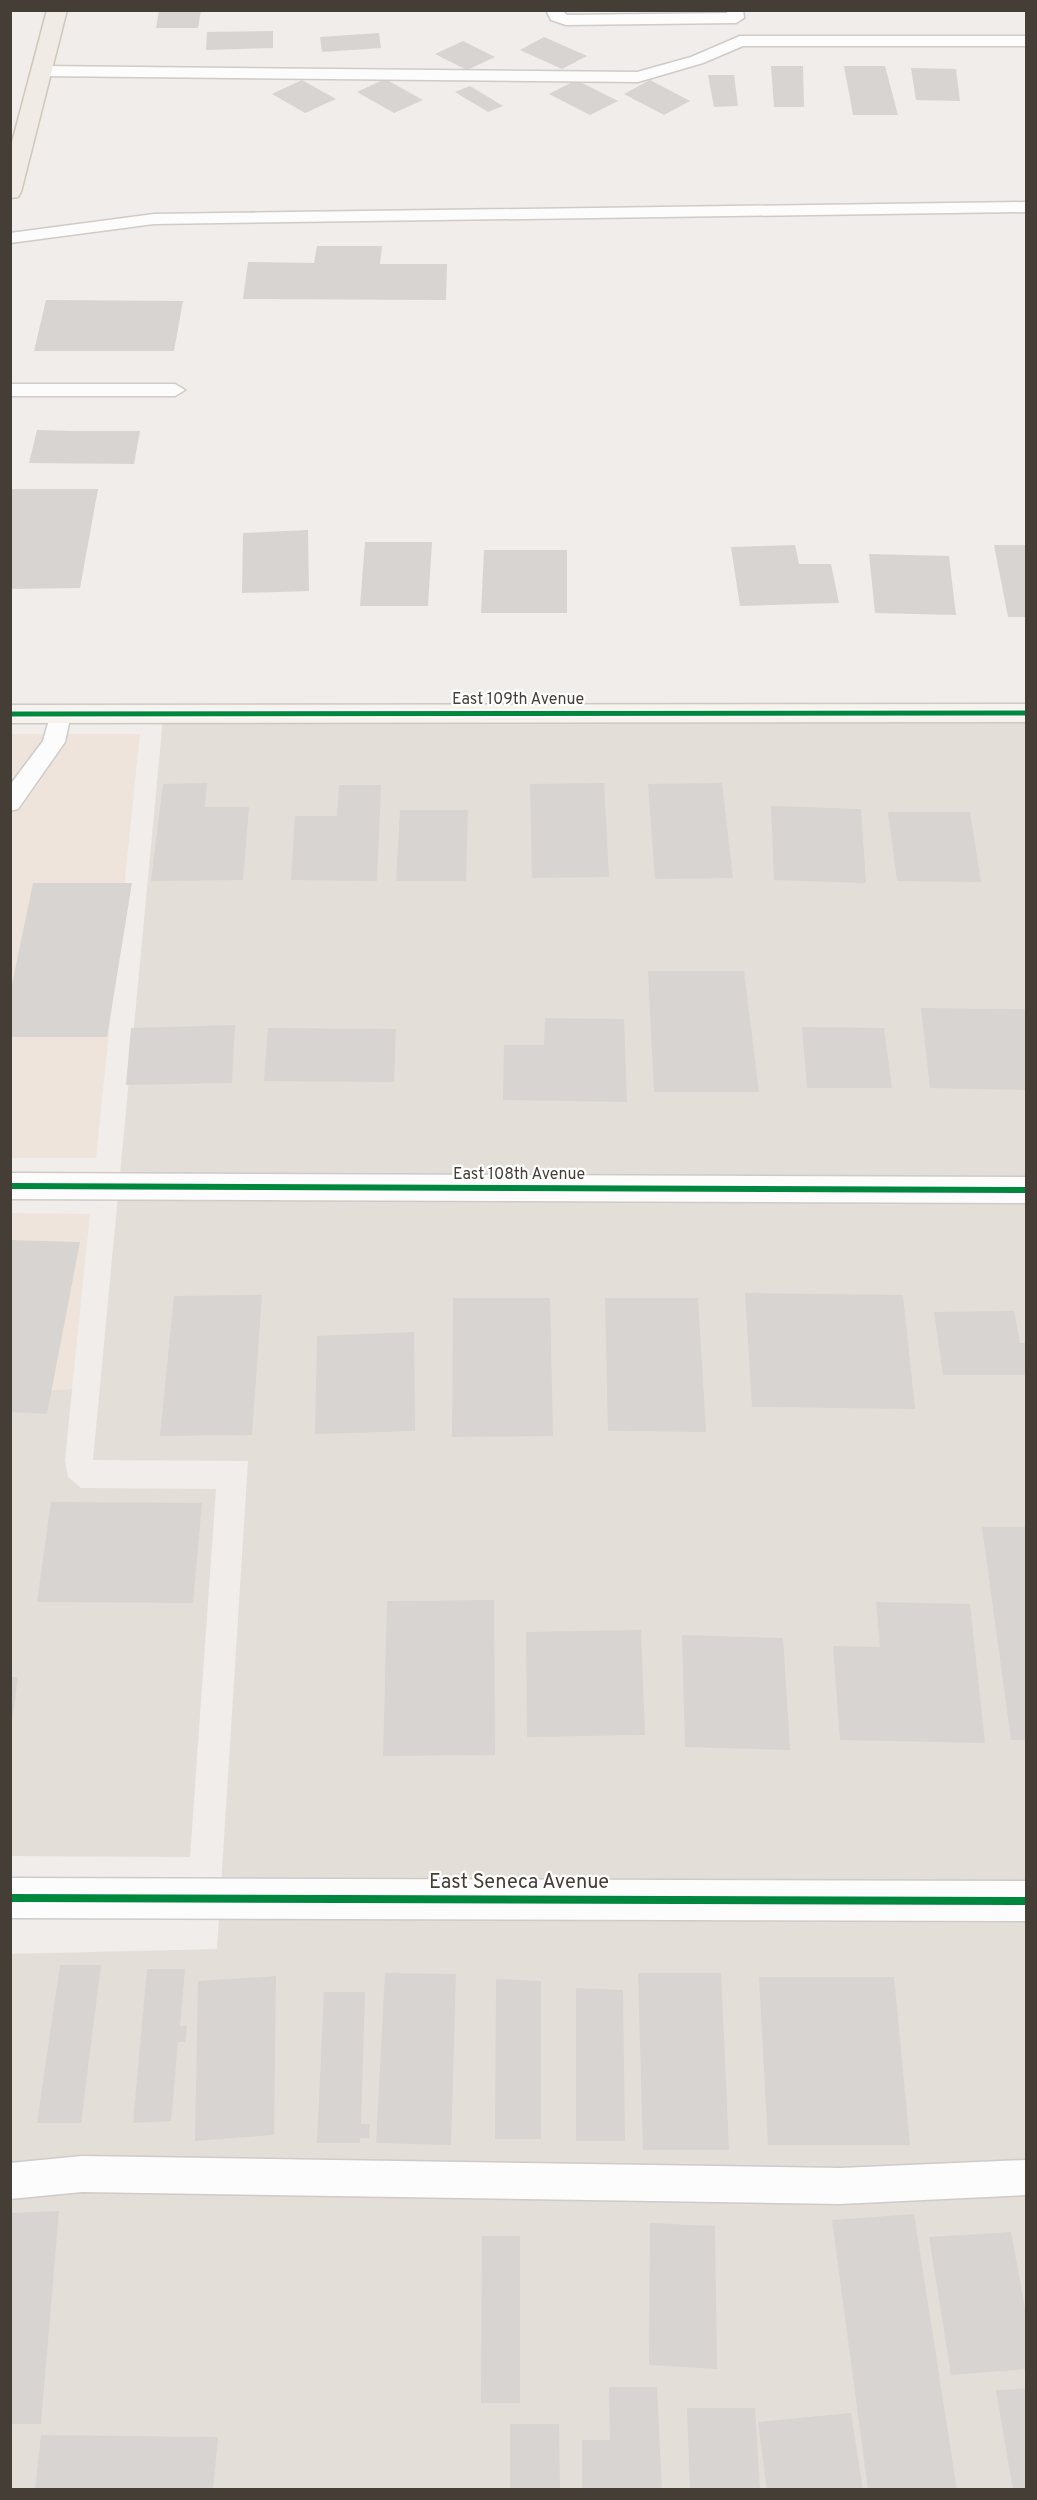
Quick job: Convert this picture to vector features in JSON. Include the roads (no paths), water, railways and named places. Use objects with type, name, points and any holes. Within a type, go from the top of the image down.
[{"type":"main road","points":[[10,192],[57,10]]},
{"type":"street","name":"East 109th Avenue","points":[[10,714],[1026,713]]},
{"type":"street","name":"East 108th Avenue","points":[[10,1186],[1026,1190]]},
{"type":"street","name":"East Seneca Avenue","points":[[10,1898],[1026,1901]]},
{"type":"lane","points":[[554,10],[557,17],[566,20],[659,14],[736,14]]},
{"type":"lane","points":[[42,71],[638,77],[698,60],[740,41],[1026,41]]},
{"type":"lane","points":[[10,238],[154,219],[1026,207]]},
{"type":"lane","points":[[10,390],[175,390]]},
{"type":"lane","points":[[10,803],[54,742],[60,714]]},
{"type":"lane","points":[[10,2181],[82,2174],[840,2186],[1026,2178]]}]
